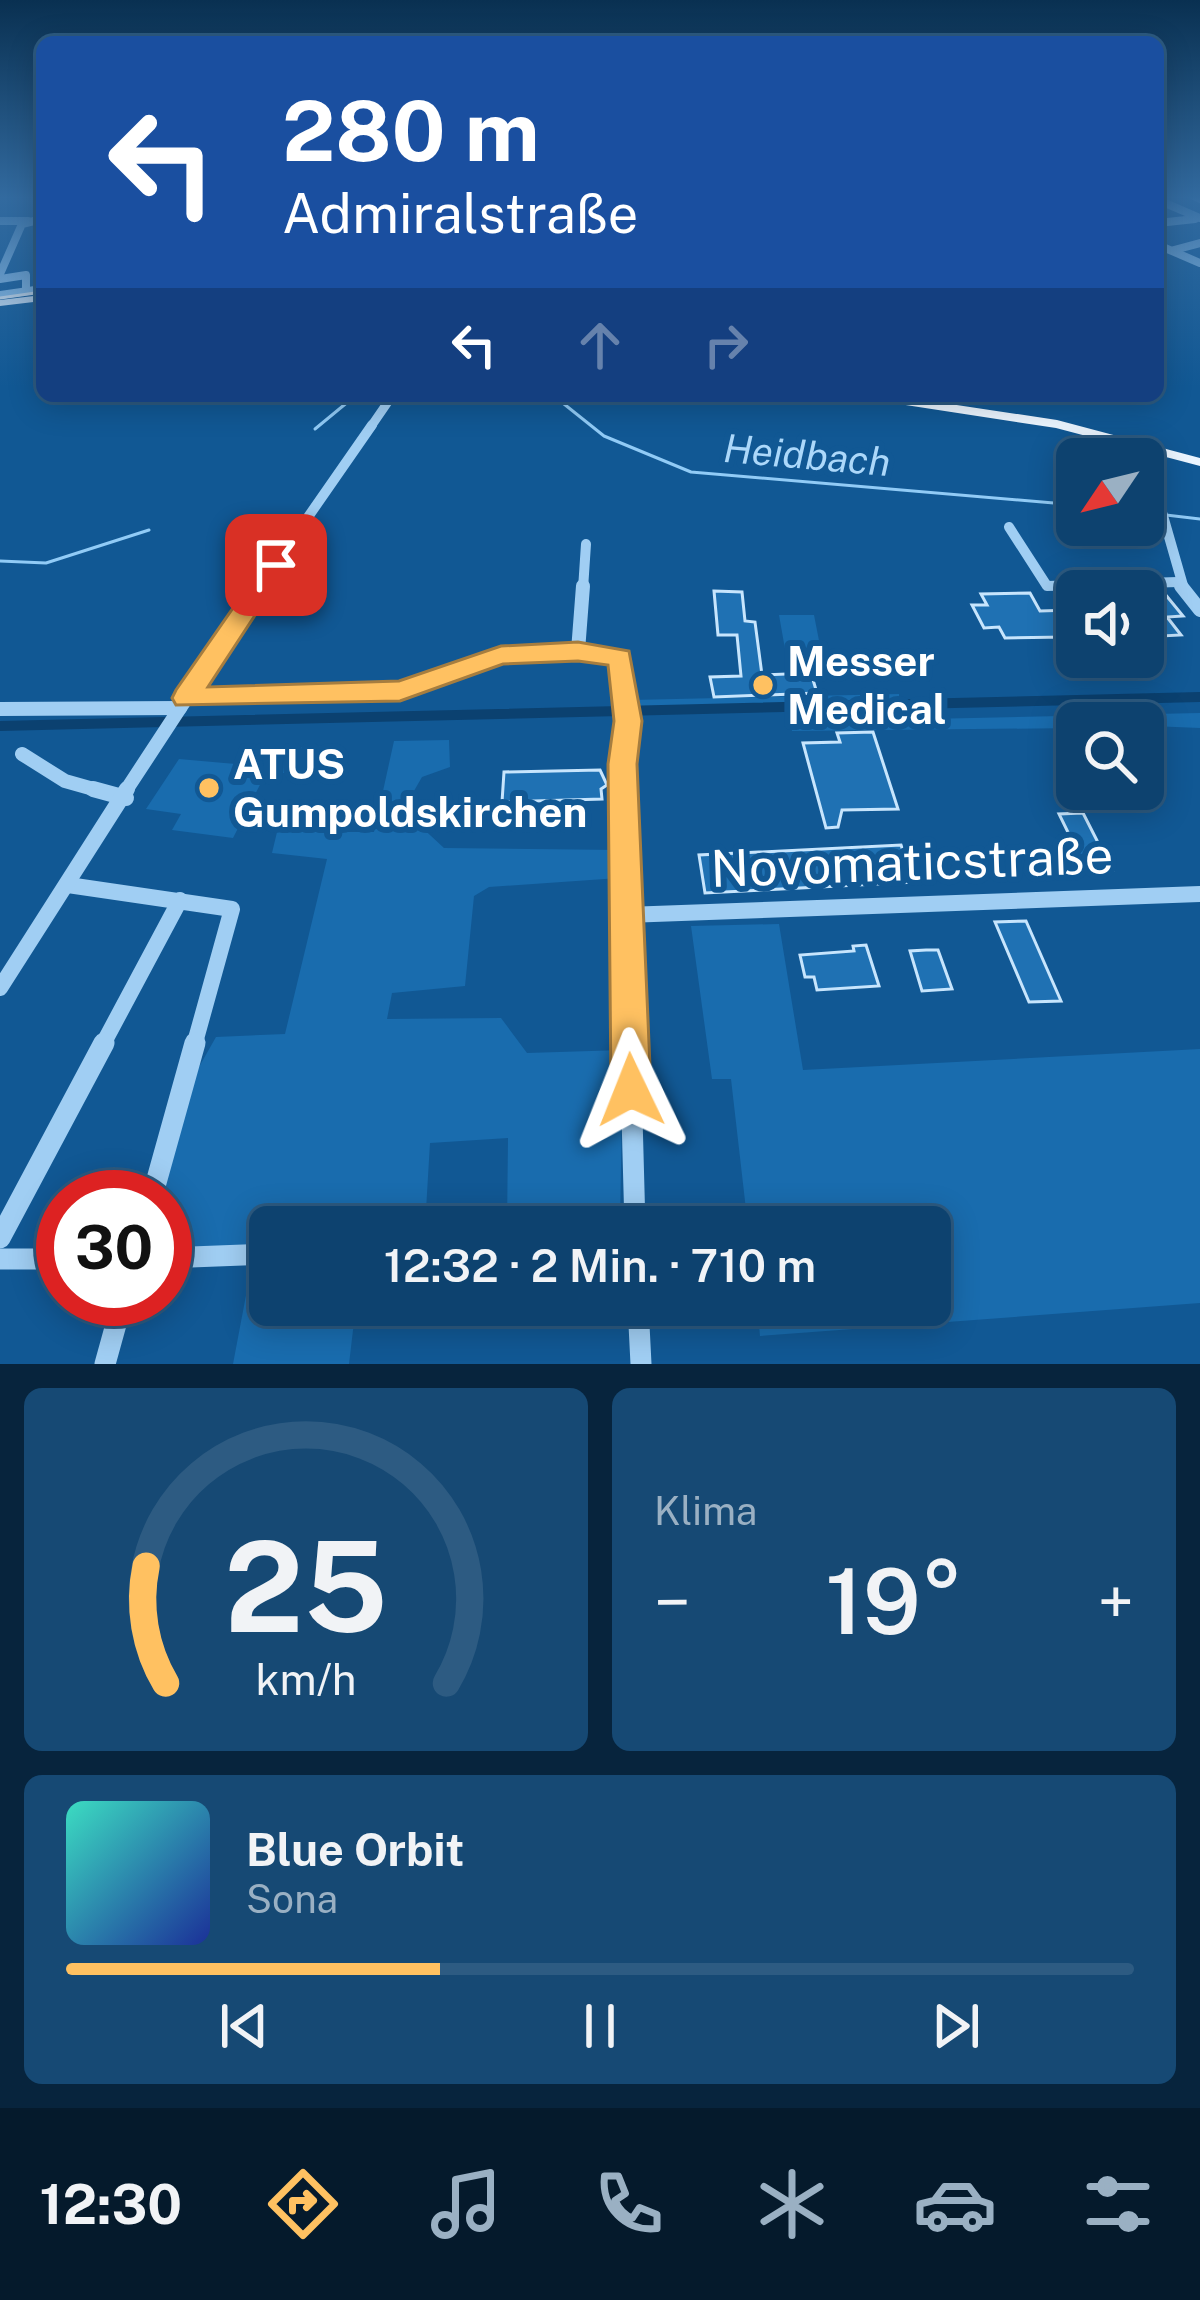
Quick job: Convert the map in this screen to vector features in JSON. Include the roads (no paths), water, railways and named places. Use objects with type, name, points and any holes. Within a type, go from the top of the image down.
[{"type":"main road","points":[[0,299],[36,294]]},
{"type":"main road","points":[[912,402],[1057,424],[1112,438]]},
{"type":"main road","points":[[1164,452],[1200,462]]},
{"type":"street","points":[[0,276],[26,275],[26,291]]},
{"type":"street","points":[[0,299],[36,292]]},
{"type":"street","points":[[0,988],[126,798],[180,707],[388,402]]},
{"type":"street","points":[[1164,521],[1178,581],[1200,610]]},
{"type":"street","points":[[1009,527],[1047,586],[1178,581]]},
{"type":"street","points":[[578,651],[586,544]]},
{"type":"street","points":[[0,709],[84,712],[400,691],[501,655],[578,651],[620,658],[627,713],[622,764],[634,1206]]},
{"type":"street","points":[[22,754],[64,781],[126,798]]},
{"type":"street","points":[[68,885],[232,909],[160,1170]]},
{"type":"street","name":"Novomaticstraße","points":[[626,915],[1200,894]]},
{"type":"street","points":[[0,1238],[180,900]]},
{"type":"street","points":[[192,1257],[249,1255]]},
{"type":"street","points":[[0,1259],[36,1259]]},
{"type":"street","points":[[105,1364],[116,1326]]},
{"type":"street","points":[[639,1326],[641,1364]]},
{"type":"waterway","name":"Heidbach","points":[[315,429],[348,402]]},
{"type":"waterway","name":"Heidbach","points":[[562,402],[604,436],[691,472],[1056,503]]},
{"type":"waterway","name":"Heidbach","points":[[1166,515],[1200,519]]},
{"type":"waterway","name":"Heidbach","points":[[0,561],[46,563],[149,530]]},
{"type":"waterway","points":[[0,726],[1200,697]]},
{"type":"tram line","points":[[0,298],[36,293]]},
{"type":"place","name":"Messer Medical","points":[[763,685]]},
{"type":"place","name":"ATUS Gumpoldskirchen","points":[[209,788]]}]
